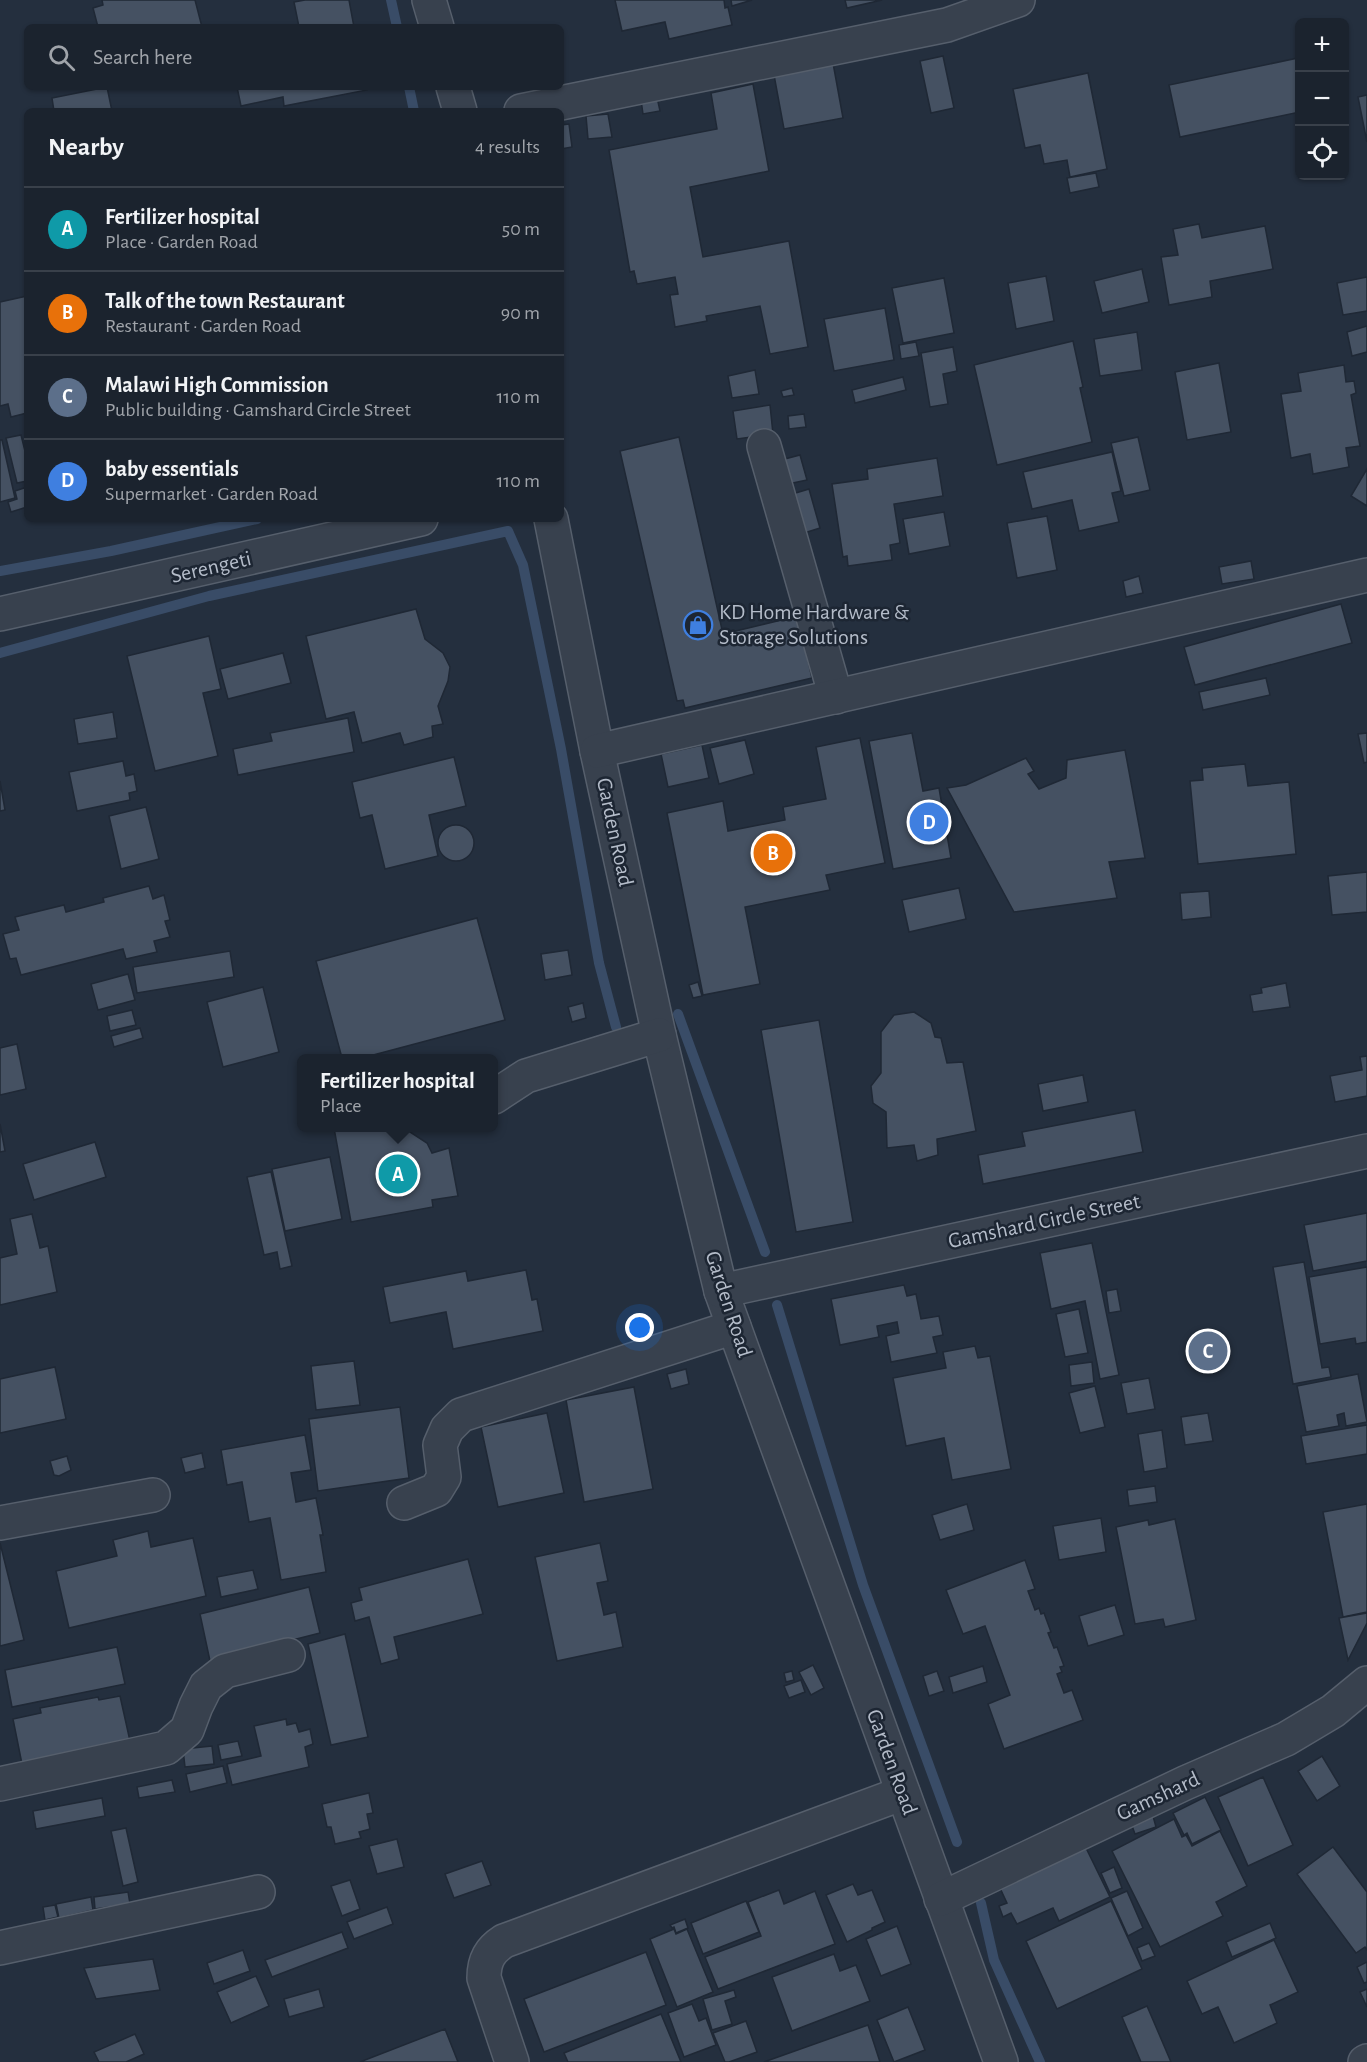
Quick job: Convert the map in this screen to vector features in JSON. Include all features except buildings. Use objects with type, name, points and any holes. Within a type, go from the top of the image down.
[{"type":"street","points":[[535,108],[947,25],[1018,0]]},
{"type":"street","points":[[454,90],[459,108]]},
{"type":"street","points":[[764,446],[836,697]]},
{"type":"street","name":"Serengeti","points":[[0,614],[408,522]]},
{"type":"street","name":"Garden Road","points":[[552,522],[597,751],[659,1035],[721,1291],[1001,2062]]},
{"type":"street","points":[[597,751],[1367,576]]},
{"type":"street","points":[[498,1094],[526,1076],[659,1035]]},
{"type":"street","name":"Gamshard Circle Street","points":[[721,1291],[1367,1151]]},
{"type":"street","points":[[404,1503],[436,1490],[444,1477],[440,1445],[447,1428],[461,1415],[734,1327]]},
{"type":"street","points":[[0,1523],[153,1495]]},
{"type":"street","points":[[0,1784],[166,1748],[187,1730],[195,1706],[206,1686],[225,1671],[288,1655]]},
{"type":"street","name":"Gamshard","points":[[941,1899],[1185,1783],[1286,1739],[1333,1711],[1367,1683]]},
{"type":"street","points":[[512,2062],[484,1978],[484,1967],[495,1947],[515,1937],[903,1793]]},
{"type":"street","points":[[0,1948],[258,1892]]},
{"type":"waterway","points":[[391,0],[396,24]]},
{"type":"waterway","points":[[410,90],[413,108]]},
{"type":"waterway","points":[[0,571],[111,551],[243,522]]},
{"type":"waterway","points":[[0,653],[209,596],[508,531],[523,565],[561,749],[599,963],[616,1027]]},
{"type":"waterway","points":[[678,1014],[765,1252]]},
{"type":"waterway","points":[[777,1305],[863,1585],[957,1842]]},
{"type":"waterway","points":[[981,1903],[994,1960],[1040,2062]]},
{"type":"place","name":"KD Home Hardware & Storage Solutions","points":[[698,625]]},
{"type":"place","name":"baby essentials","points":[[929,822]]},
{"type":"place","name":"Talk of the town Restaurant","points":[[773,853]]},
{"type":"place","name":"Fertilizer hospital","points":[[398,1174]]},
{"type":"place","name":"Malawi High Commission","points":[[1208,1351]]}]
